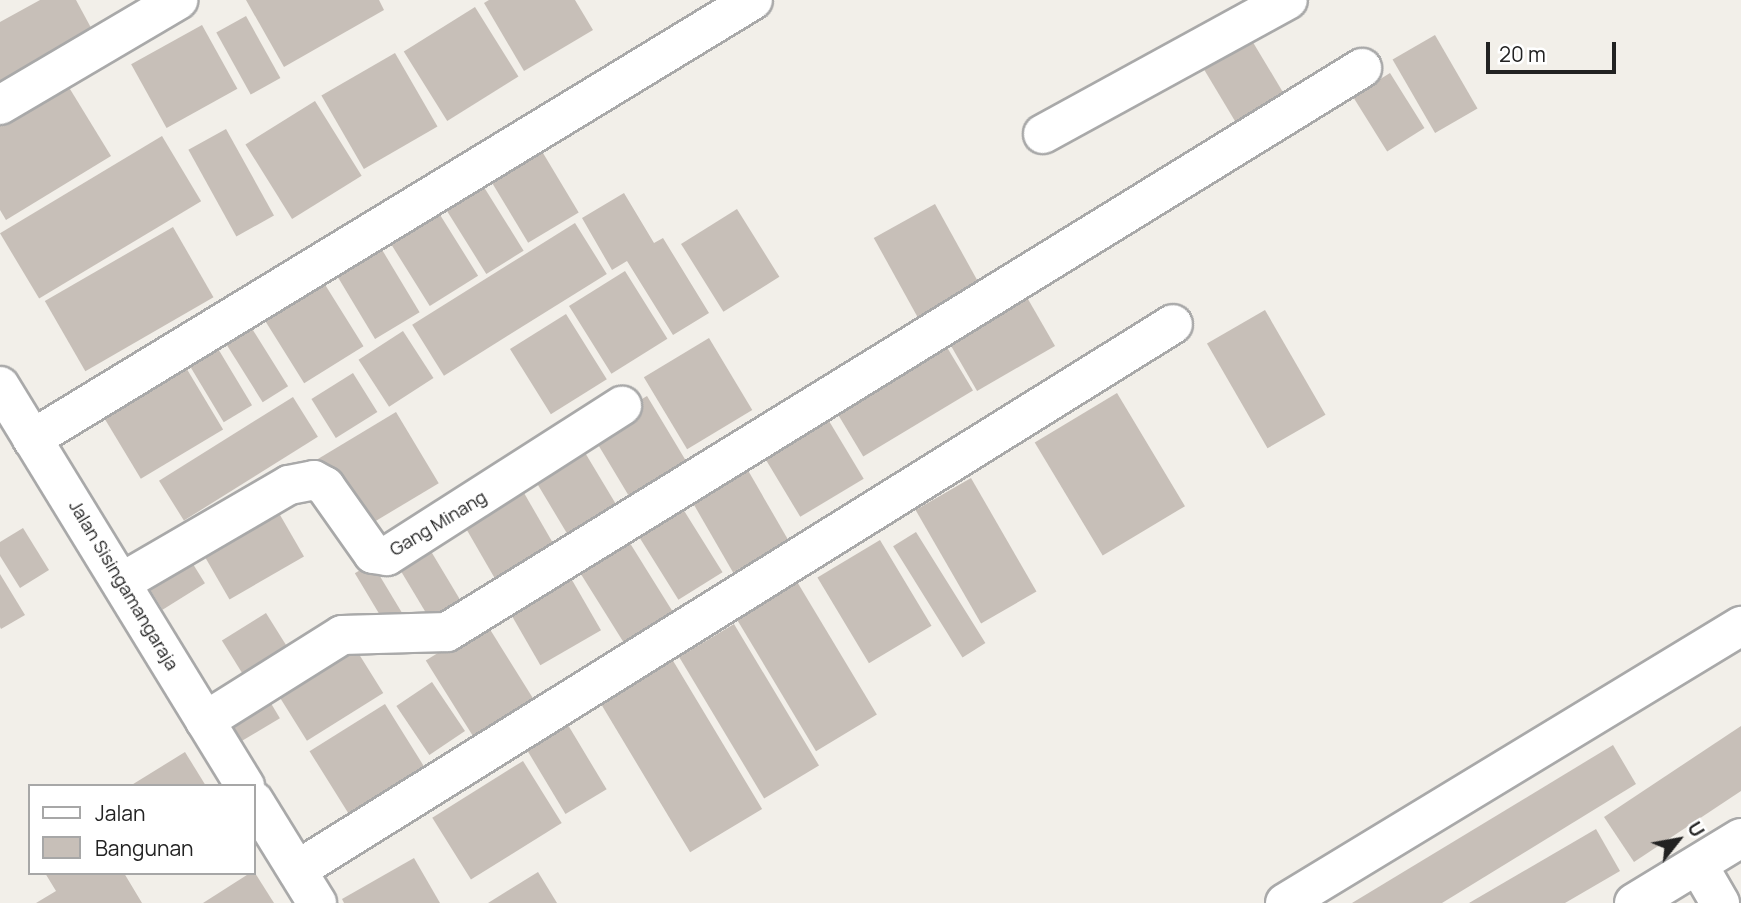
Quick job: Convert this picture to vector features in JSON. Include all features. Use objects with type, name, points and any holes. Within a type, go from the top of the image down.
[{"type":"street","points":[[0,105],[178,0]]},
{"type":"street","points":[[18,433],[753,0]]},
{"type":"street","points":[[1043,134],[1288,0]]},
{"type":"street","points":[[205,721],[341,635],[447,632],[1362,68]]},
{"type":"street","points":[[296,870],[1174,324]]},
{"type":"street","name":"Jalan Sisingamangaraja","points":[[0,386],[18,433],[124,581],[244,784]]},
{"type":"street","name":"Gang Minang","points":[[124,581],[289,485],[314,480],[325,486],[373,554],[387,556],[622,406]]},
{"type":"street","points":[[1285,903],[1741,626]]},
{"type":"street","points":[[256,804],[317,903]]},
{"type":"street","points":[[1634,903],[1741,838]]},
{"type":"street","points":[[1698,864],[1720,903]]},
{"type":"building","points":[[40,0],[76,0],[96,37],[0,91],[0,22]]},
{"type":"building","points":[[246,0],[379,0],[384,10],[284,67]]},
{"type":"building","points":[[489,0],[575,0],[593,30],[524,71],[484,3]]},
{"type":"building","points":[[475,7],[518,77],[447,121],[404,52]]},
{"type":"building","points":[[246,16],[280,78],[251,95],[216,32]]},
{"type":"building","points":[[1242,24],[1285,95],[1237,124],[1194,53]]},
{"type":"building","points":[[202,25],[237,89],[167,128],[131,64]]},
{"type":"building","points":[[1435,35],[1478,109],[1435,133],[1393,60]]},
{"type":"building","points":[[395,53],[438,127],[364,169],[321,96]]},
{"type":"building","points":[[1390,73],[1424,128],[1387,151],[1353,96]]},
{"type":"building","points":[[62,76],[111,156],[6,220],[0,210],[0,113]]},
{"type":"building","points":[[315,101],[362,176],[292,219],[245,144]]},
{"type":"building","points":[[226,129],[274,216],[236,236],[188,150]]},
{"type":"building","points":[[162,136],[201,201],[39,298],[0,233]]},
{"type":"building","points":[[537,143],[579,212],[528,243],[486,173]]},
{"type":"building","points":[[477,176],[524,251],[486,274],[440,199]]},
{"type":"building","points":[[624,193],[654,243],[663,238],[709,313],[673,335],[627,261],[612,270],[582,218]]},
{"type":"building","points":[[432,202],[478,276],[430,306],[384,232]]},
{"type":"building","points":[[935,204],[983,290],[921,324],[874,238]]},
{"type":"building","points":[[737,209],[779,277],[723,312],[681,244]]},
{"type":"building","points":[[575,223],[607,274],[444,376],[412,325]]},
{"type":"building","points":[[173,227],[214,297],[85,371],[45,301]]},
{"type":"building","points":[[381,248],[420,312],[375,339],[336,275]]},
{"type":"building","points":[[625,271],[667,339],[611,374],[569,306]]},
{"type":"building","points":[[319,275],[364,346],[304,383],[260,312]]},
{"type":"building","points":[[1021,287],[1055,346],[977,391],[943,332]]},
{"type":"building","points":[[1265,310],[1326,415],[1267,448],[1207,344]]},
{"type":"building","points":[[566,314],[607,379],[551,414],[510,349]]},
{"type":"building","points":[[251,327],[288,386],[263,402],[226,343]]},
{"type":"building","points":[[403,331],[433,378],[389,407],[359,360]]},
{"type":"building","points":[[939,334],[973,391],[863,456],[829,400]]},
{"type":"building","points":[[709,338],[752,410],[687,449],[644,377]]},
{"type":"building","points":[[217,347],[252,405],[224,422],[189,364]]},
{"type":"building","points":[[185,366],[223,429],[141,479],[103,415]]},
{"type":"building","points":[[353,373],[377,412],[336,438],[311,399]]},
{"type":"building","points":[[1117,393],[1185,506],[1103,556],[1035,442]]},
{"type":"building","points":[[647,396],[694,474],[636,509],[590,431]]},
{"type":"building","points":[[293,397],[318,437],[184,521],[159,481]]},
{"type":"building","points":[[823,411],[864,479],[800,517],[760,449]]},
{"type":"building","points":[[396,412],[439,483],[357,532],[315,461]]},
{"type":"building","points":[[578,441],[623,516],[574,545],[529,470]]},
{"type":"building","points":[[742,460],[788,541],[733,573],[687,492]]},
{"type":"building","points":[[971,478],[1036,591],[981,623],[916,510]]},
{"type":"building","points":[[520,486],[560,555],[501,589],[461,520]]},
{"type":"building","points":[[678,501],[723,572],[678,600],[634,529]]},
{"type":"building","points":[[276,508],[304,556],[230,599],[202,551]]},
{"type":"building","points":[[23,528],[49,570],[20,588],[0,556],[0,542]]},
{"type":"building","points":[[916,532],[985,643],[963,657],[893,546]]},
{"type":"building","points":[[628,540],[675,615],[625,645],[579,571]]},
{"type":"building","points":[[880,540],[932,626],[869,663],[817,578]]},
{"type":"building","points":[[426,543],[467,611],[436,629],[395,562]]},
{"type":"building","points":[[188,556],[205,583],[163,610],[146,582]]},
{"type":"building","points":[[372,563],[405,618],[388,628],[355,573]]},
{"type":"building","points":[[0,574],[25,615],[1,629],[0,627]]},
{"type":"building","points":[[572,580],[601,630],[540,665],[511,615]]},
{"type":"building","points":[[796,580],[877,715],[816,751],[735,617]]},
{"type":"building","points":[[266,613],[294,657],[249,685],[222,641]]},
{"type":"building","points":[[486,623],[537,704],[477,742],[426,661]]},
{"type":"building","points":[[734,624],[819,765],[764,798],[679,657]]},
{"type":"building","points":[[352,643],[383,693],[307,741],[276,691]]},
{"type":"building","points":[[672,659],[762,809],[690,852],[600,702]]},
{"type":"building","points":[[432,682],[465,731],[429,755],[396,706]]},
{"type":"building","points":[[266,695],[280,718],[239,743],[225,720]]},
{"type":"building","points":[[385,704],[424,766],[348,813],[310,751]]},
{"type":"building","points":[[568,725],[607,789],[565,814],[527,750]]},
{"type":"building","points":[[1741,726],[1741,791],[1634,862],[1604,817]]},
{"type":"building","points":[[1613,745],[1636,784],[1442,903],[1352,903]]},
{"type":"building","points":[[185,752],[205,784],[133,784]]},
{"type":"building","points":[[523,761],[562,823],[471,880],[432,818]]},
{"type":"building","points":[[1596,829],[1620,871],[1565,903],[1469,903]]},
{"type":"building","points":[[414,858],[440,903],[344,903],[342,899]]},
{"type":"building","points":[[538,872],[557,903],[488,903]]},
{"type":"building","points":[[46,875],[125,875],[142,903],[36,903],[56,891]]},
{"type":"building","points":[[247,875],[256,875],[274,903],[203,903]]}]
